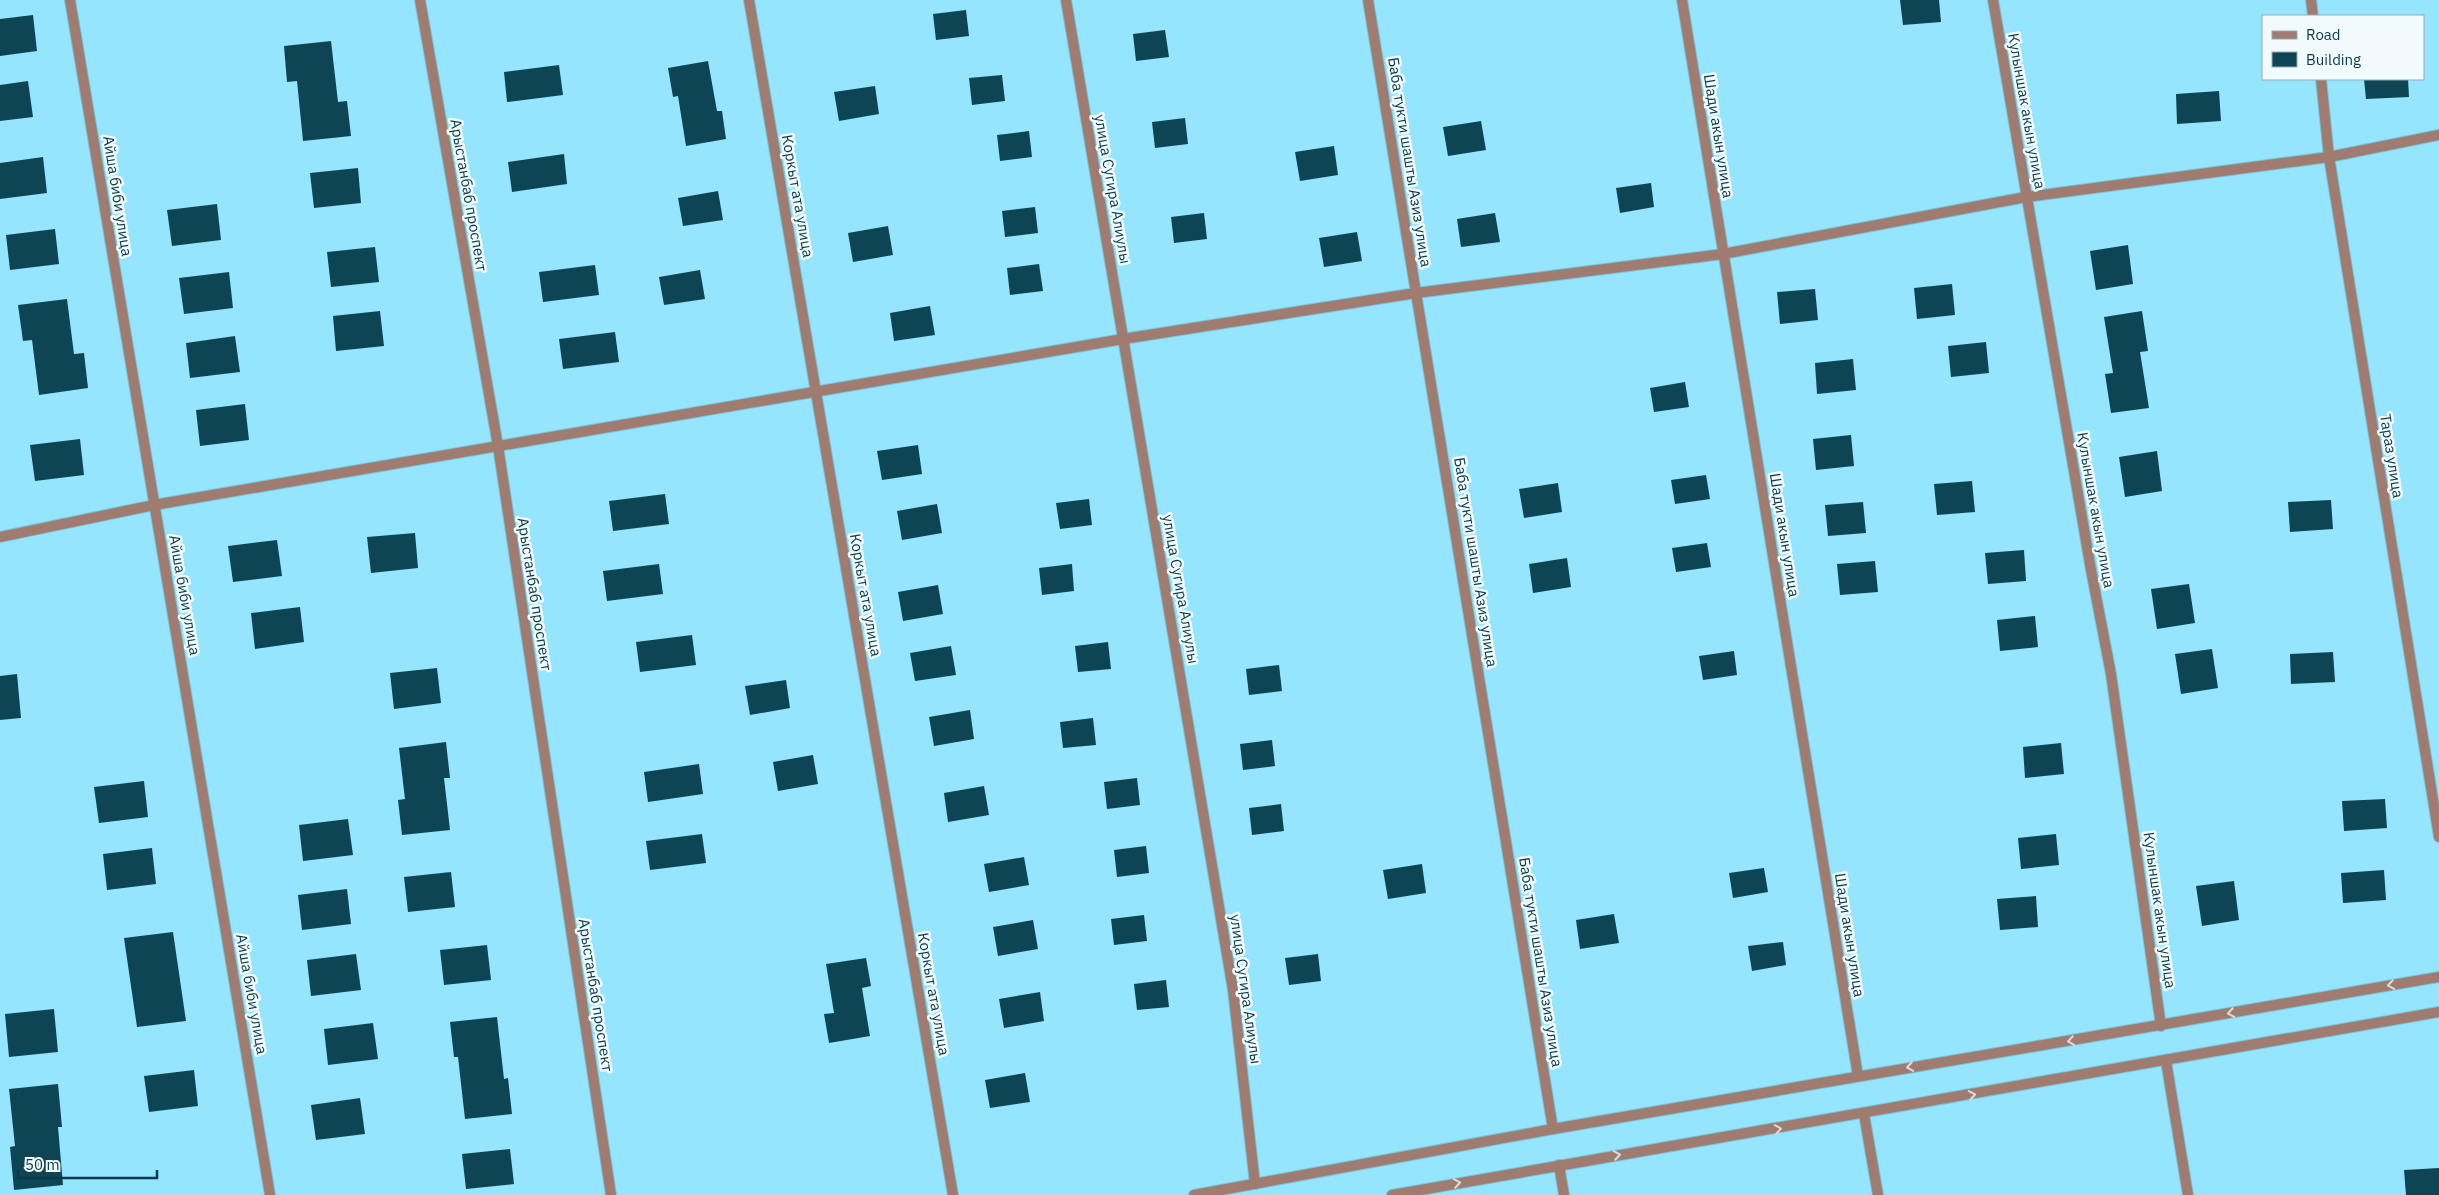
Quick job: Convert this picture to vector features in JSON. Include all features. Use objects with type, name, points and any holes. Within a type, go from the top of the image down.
[{"type":"street","name":"Айша биби улица","points":[[70,0],[270,1195]]},
{"type":"street","name":"Арыстанбаб проспект","points":[[420,0],[498,446],[611,1195]]},
{"type":"street","name":"Коркыт ата улица","points":[[749,0],[953,1195]]},
{"type":"street","name":"улица Сугира Алиулы","points":[[1066,0],[1232,990],[1255,1184]]},
{"type":"street","name":"Баба тукти шашты Азиз улица","points":[[1368,0],[1553,1129]]},
{"type":"street","name":"Шади акын улица","points":[[1682,0],[1858,1076]]},
{"type":"street","name":"Кулыншак акын улица","points":[[1993,0],[2089,560],[2111,674],[2161,1026]]},
{"type":"street","points":[[2310,0],[2313,15]]},
{"type":"street","name":"Тараз улица","points":[[2321,80],[2329,158],[2439,837]]},
{"type":"street","points":[[0,537],[154,505],[1123,339],[1416,293],[1723,254],[2026,197],[2329,158],[2439,135]]},
{"type":"street","points":[[1194,1195],[1553,1129],[2439,977]]},
{"type":"street","points":[[1392,1195],[2439,1012]]},
{"type":"street","points":[[2166,1061],[2188,1195]]},
{"type":"street","points":[[1864,1114],[1878,1195]]},
{"type":"street","points":[[1559,1165],[1564,1195]]},
{"type":"building","points":[[1900,0],[1939,0],[1941,22],[1903,25]]},
{"type":"building","points":[[966,10],[969,36],[936,40],[933,14]]},
{"type":"building","points":[[33,15],[37,51],[0,56],[0,19]]},
{"type":"building","points":[[1165,30],[1169,57],[1136,61],[1133,34]]},
{"type":"building","points":[[331,41],[338,102],[347,101],[351,136],[303,141],[297,81],[287,82],[284,46]]},
{"type":"building","points":[[708,61],[717,111],[722,111],[726,139],[686,146],[678,96],[673,97],[668,68]]},
{"type":"building","points":[[559,65],[563,95],[507,102],[504,72]]},
{"type":"building","points":[[1002,75],[1005,101],[972,105],[969,78]]},
{"type":"building","points":[[2364,80],[2408,80],[2409,97],[2366,99]]},
{"type":"building","points":[[28,81],[33,117],[0,121],[0,85]]},
{"type":"building","points":[[875,86],[879,114],[839,121],[834,92]]},
{"type":"building","points":[[2219,91],[2221,121],[2177,124],[2176,94]]},
{"type":"building","points":[[1185,118],[1188,144],[1155,148],[1152,122]]},
{"type":"building","points":[[1481,121],[1486,150],[1448,156],[1443,127]]},
{"type":"building","points":[[1029,131],[1032,157],[1000,161],[997,135]]},
{"type":"building","points":[[1334,146],[1338,175],[1300,181],[1295,152]]},
{"type":"building","points":[[564,154],[567,184],[512,192],[508,162]]},
{"type":"building","points":[[43,157],[47,193],[0,199],[0,163]]},
{"type":"building","points":[[358,168],[361,203],[314,208],[310,173]]},
{"type":"building","points":[[1651,183],[1654,207],[1620,213],[1616,188]]},
{"type":"building","points":[[718,191],[723,220],[683,226],[678,198]]},
{"type":"building","points":[[217,204],[221,240],[172,246],[167,210]]},
{"type":"building","points":[[1035,207],[1038,233],[1005,237],[1002,211]]},
{"type":"building","points":[[1204,213],[1207,239],[1174,243],[1171,217]]},
{"type":"building","points":[[1495,213],[1500,242],[1461,247],[1457,219]]},
{"type":"building","points":[[888,226],[893,255],[853,262],[848,233]]},
{"type":"building","points":[[55,229],[59,264],[10,270],[6,235]]},
{"type":"building","points":[[1357,232],[1362,261],[1324,267],[1319,238]]},
{"type":"building","points":[[2128,245],[2133,284],[2096,290],[2090,251]]},
{"type":"building","points":[[375,247],[379,282],[331,287],[327,252]]},
{"type":"building","points":[[1039,264],[1043,291],[1010,295],[1007,268]]},
{"type":"building","points":[[595,265],[599,295],[543,302],[539,272]]},
{"type":"building","points":[[700,270],[705,299],[664,305],[659,277]]},
{"type":"building","points":[[229,272],[233,308],[184,314],[179,278]]},
{"type":"building","points":[[1952,284],[1955,315],[1917,319],[1914,288]]},
{"type":"building","points":[[1815,289],[1818,320],[1780,324],[1777,292]]},
{"type":"building","points":[[67,299],[74,354],[84,353],[88,388],[39,395],[32,340],[23,341],[18,305]]},
{"type":"building","points":[[930,306],[935,335],[894,341],[890,313]]},
{"type":"building","points":[[380,311],[384,346],[336,351],[333,316]]},
{"type":"building","points":[[2142,311],[2148,351],[2140,352],[2149,408],[2111,413],[2105,374],[2113,373],[2104,317]]},
{"type":"building","points":[[615,332],[619,362],[563,369],[559,339]]},
{"type":"building","points":[[235,336],[240,372],[190,378],[186,343]]},
{"type":"building","points":[[1986,342],[1989,373],[1951,377],[1948,346]]},
{"type":"building","points":[[1853,359],[1856,390],[1817,394],[1815,363]]},
{"type":"building","points":[[1685,382],[1689,407],[1654,412],[1650,388]]},
{"type":"building","points":[[245,404],[249,440],[200,446],[196,410]]},
{"type":"building","points":[[1851,435],[1854,466],[1816,470],[1813,439]]},
{"type":"building","points":[[80,439],[84,475],[35,481],[30,445]]},
{"type":"building","points":[[918,445],[922,474],[882,480],[877,451]]},
{"type":"building","points":[[2157,451],[2162,491],[2125,497],[2119,457]]},
{"type":"building","points":[[1706,475],[1710,499],[1675,504],[1671,480]]},
{"type":"building","points":[[1972,481],[1975,512],[1937,515],[1934,484]]},
{"type":"building","points":[[1558,483],[1562,512],[1524,518],[1519,489]]},
{"type":"building","points":[[665,494],[669,524],[613,531],[609,501]]},
{"type":"building","points":[[1089,499],[1092,525],[1060,529],[1056,503]]},
{"type":"building","points":[[2331,500],[2333,529],[2290,532],[2288,502]]},
{"type":"building","points":[[1863,502],[1866,533],[1828,536],[1825,505]]},
{"type":"building","points":[[937,504],[942,533],[902,540],[897,511]]},
{"type":"building","points":[[415,533],[418,568],[371,573],[367,537]]},
{"type":"building","points":[[277,540],[282,576],[233,582],[228,546]]},
{"type":"building","points":[[1707,543],[1711,567],[1676,572],[1672,548]]},
{"type":"building","points":[[2024,550],[2026,581],[1988,584],[1985,553]]},
{"type":"building","points":[[1567,558],[1571,587],[1533,593],[1529,564]]},
{"type":"building","points":[[1875,561],[1878,592],[1840,595],[1837,564]]},
{"type":"building","points":[[659,564],[663,594],[607,601],[603,571]]},
{"type":"building","points":[[1072,564],[1074,591],[1042,595],[1039,568]]},
{"type":"building","points":[[2189,584],[2195,623],[2157,629],[2151,589]]},
{"type":"building","points":[[938,585],[943,614],[903,621],[898,592]]},
{"type":"building","points":[[300,607],[304,642],[255,649],[251,613]]},
{"type":"building","points":[[2035,616],[2038,647],[2000,651],[1997,620]]},
{"type":"building","points":[[692,635],[696,665],[640,672],[636,642]]},
{"type":"building","points":[[1108,642],[1111,669],[1078,672],[1075,646]]},
{"type":"building","points":[[951,646],[956,675],[915,681],[910,653]]},
{"type":"building","points":[[2212,649],[2218,688],[2181,694],[2175,654]]},
{"type":"building","points":[[1734,651],[1737,675],[1703,680],[1699,656]]},
{"type":"building","points":[[2333,652],[2335,682],[2291,684],[2290,654]]},
{"type":"building","points":[[1279,665],[1282,691],[1249,695],[1246,669]]},
{"type":"building","points":[[437,668],[441,703],[394,709],[390,673]]},
{"type":"building","points":[[17,674],[21,718],[0,720],[0,676]]},
{"type":"building","points":[[786,680],[790,708],[750,715],[745,686]]},
{"type":"building","points":[[970,710],[974,739],[934,746],[929,717]]},
{"type":"building","points":[[1093,718],[1096,745],[1063,748],[1060,722]]},
{"type":"building","points":[[1272,740],[1275,766],[1243,770],[1240,744]]},
{"type":"building","points":[[446,742],[450,778],[444,778],[450,830],[402,835],[398,800],[405,799],[399,748]]},
{"type":"building","points":[[2061,743],[2064,774],[2025,778],[2023,747]]},
{"type":"building","points":[[813,755],[818,784],[778,791],[773,762]]},
{"type":"building","points":[[699,764],[703,794],[648,802],[644,772]]},
{"type":"building","points":[[1137,778],[1140,805],[1107,809],[1104,782]]},
{"type":"building","points":[[144,781],[148,817],[99,823],[94,787]]},
{"type":"building","points":[[984,786],[989,815],[948,822],[944,793]]},
{"type":"building","points":[[2385,799],[2387,828],[2344,831],[2342,801]]},
{"type":"building","points":[[1281,804],[1284,831],[1252,835],[1249,808]]},
{"type":"building","points":[[348,819],[353,855],[303,861],[299,825]]},
{"type":"building","points":[[702,834],[706,863],[650,870],[646,841]]},
{"type":"building","points":[[2056,834],[2059,865],[2021,869],[2018,838]]},
{"type":"building","points":[[1146,846],[1149,873],[1117,877],[1114,850]]},
{"type":"building","points":[[152,848],[156,884],[107,890],[103,854]]},
{"type":"building","points":[[1024,857],[1029,885],[989,892],[984,864]]},
{"type":"building","points":[[1422,864],[1426,893],[1388,899],[1383,870]]},
{"type":"building","points":[[1764,868],[1768,892],[1733,898],[1729,873]]},
{"type":"building","points":[[2384,870],[2386,900],[2343,903],[2341,873]]},
{"type":"building","points":[[451,872],[455,907],[408,912],[404,877]]},
{"type":"building","points":[[2234,881],[2239,920],[2202,926],[2196,886]]},
{"type":"building","points":[[347,889],[351,924],[302,930],[298,895]]},
{"type":"building","points":[[2036,896],[2038,927],[2000,930],[1997,899]]},
{"type":"building","points":[[1614,914],[1619,943],[1580,949],[1576,920]]},
{"type":"building","points":[[1144,915],[1147,941],[1114,945],[1111,919]]},
{"type":"building","points":[[1033,920],[1038,949],[998,956],[993,927]]},
{"type":"building","points":[[173,932],[186,1021],[137,1027],[124,938]]},
{"type":"building","points":[[1783,942],[1786,965],[1752,971],[1748,946]]},
{"type":"building","points":[[487,945],[491,980],[444,985],[440,950]]},
{"type":"building","points":[[356,954],[361,990],[311,996],[307,960]]},
{"type":"building","points":[[1318,954],[1321,981],[1289,985],[1285,958]]},
{"type":"building","points":[[866,958],[871,986],[862,988],[870,1036],[829,1043],[824,1014],[834,1013],[826,964]]},
{"type":"building","points":[[1166,980],[1169,1007],[1137,1010],[1134,984]]},
{"type":"building","points":[[1040,992],[1044,1021],[1004,1028],[999,999]]},
{"type":"building","points":[[54,1009],[58,1052],[9,1057],[5,1014]]},
{"type":"building","points":[[497,1017],[504,1079],[508,1078],[512,1114],[465,1119],[458,1057],[454,1057],[450,1022]]},
{"type":"building","points":[[373,1023],[378,1059],[328,1065],[324,1029]]},
{"type":"building","points":[[194,1070],[198,1106],[149,1112],[144,1076]]},
{"type":"building","points":[[1025,1073],[1030,1102],[990,1108],[985,1080]]},
{"type":"building","points":[[58,1084],[62,1127],[58,1127],[63,1185],[14,1190],[10,1147],[15,1146],[9,1089]]},
{"type":"building","points":[[360,1098],[365,1134],[316,1140],[311,1105]]},
{"type":"building","points":[[510,1149],[514,1184],[466,1189],[462,1154]]},
{"type":"building","points":[[2439,1168],[2439,1195],[2406,1195],[2404,1170]]}]
